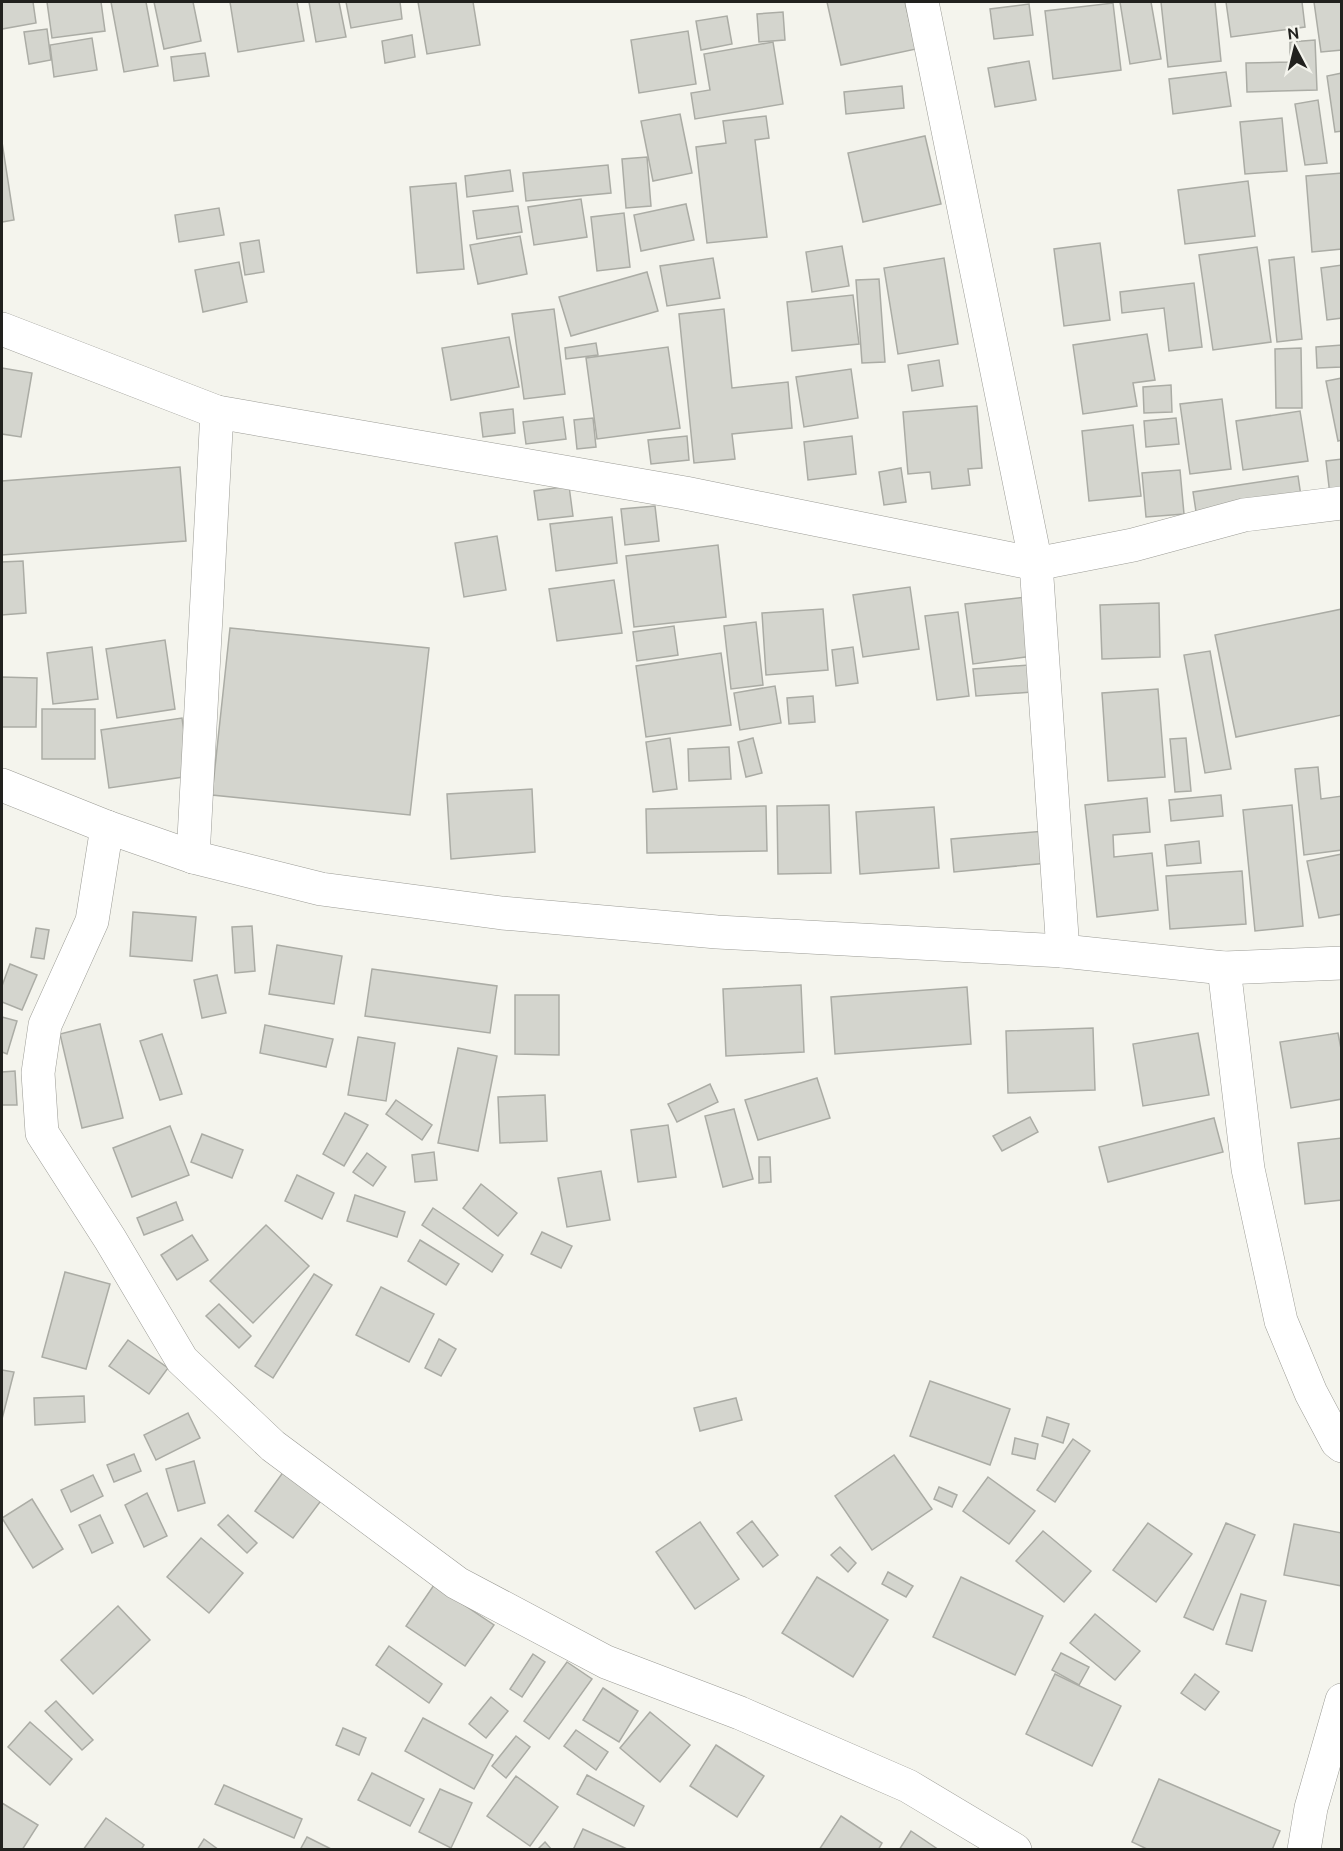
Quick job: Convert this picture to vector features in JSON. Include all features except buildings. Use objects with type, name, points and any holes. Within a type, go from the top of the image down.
[{"type":"street","points":[[922,2],[1036,564],[1063,951]]},
{"type":"street","points":[[2,330],[217,412],[685,493],[1036,564],[1133,545],[1244,515],[1341,503]]},
{"type":"street","points":[[193,857],[217,412]]},
{"type":"street","points":[[2,785],[107,827],[193,857],[321,889],[502,913],[717,932],[1063,951],[1224,968],[1341,963]]},
{"type":"street","points":[[107,827],[92,921],[45,1025],[38,1073],[42,1133],[110,1239],[182,1360],[273,1446],[457,1582],[606,1662],[740,1713],[908,1786],[1015,1850]]},
{"type":"street","points":[[1224,968],[1248,1168],[1281,1321],[1311,1393],[1341,1446]]},
{"type":"street","points":[[1304,1850],[1311,1808],[1341,1700]]}]
